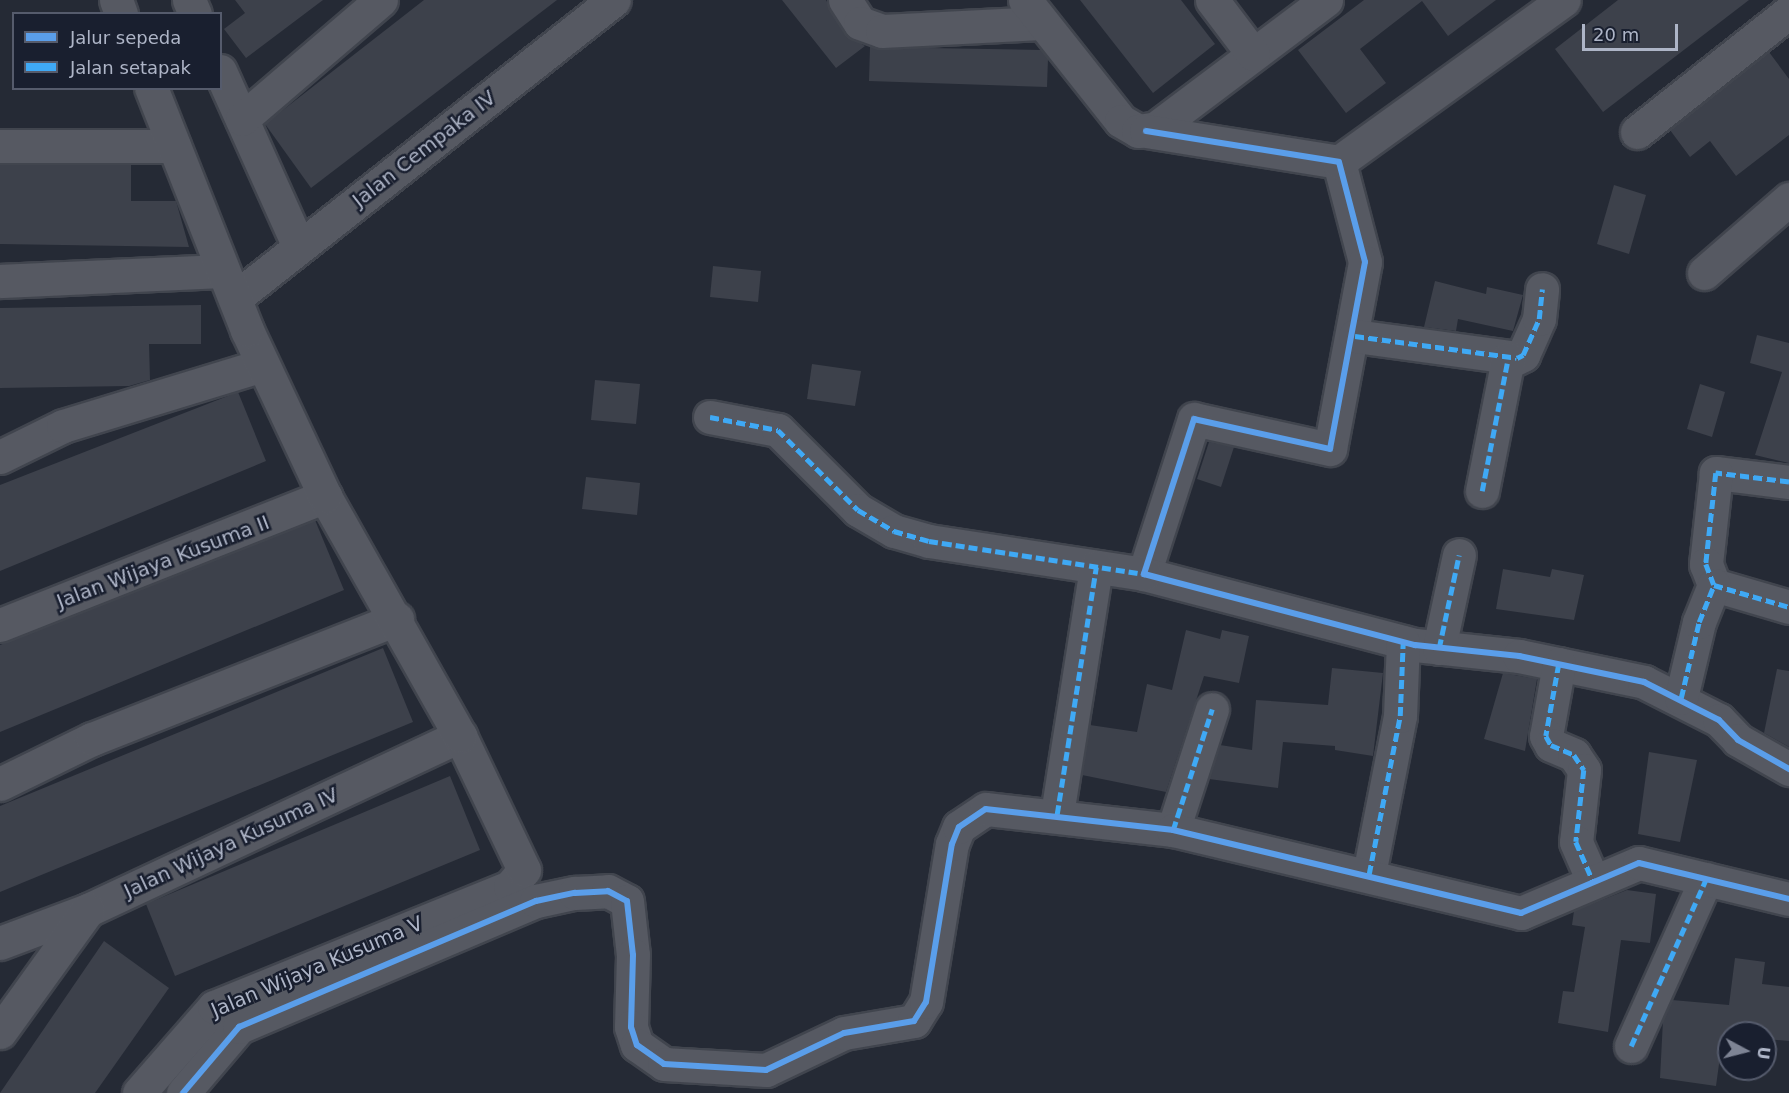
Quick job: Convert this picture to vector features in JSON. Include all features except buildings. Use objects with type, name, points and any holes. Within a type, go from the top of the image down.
[{"type":"street","points":[[242,119],[381,0]]},
{"type":"street","name":"Jalan Cempaka IV","points":[[229,284],[299,247],[614,0]]},
{"type":"street","points":[[845,0],[860,23],[872,30],[964,31],[1034,11],[1121,121],[1146,131],[1339,162],[1564,0]]},
{"type":"street","points":[[1212,0],[1253,54]]},
{"type":"street","points":[[1146,131],[1326,0]]},
{"type":"street","points":[[1638,132],[1783,13]]},
{"type":"street","points":[[222,75],[299,247]]},
{"type":"street","points":[[152,90],[262,365],[325,496],[397,619],[460,736]]},
{"type":"street","points":[[0,146],[174,146]]},
{"type":"street","points":[[1144,574],[1194,419],[1330,449],[1355,336],[1365,262],[1339,162]]},
{"type":"street","points":[[1704,273],[1789,199]]},
{"type":"street","points":[[0,281],[229,284]]},
{"type":"street","points":[[1355,336],[1508,359],[1523,355],[1539,319],[1542,289]]},
{"type":"street","points":[[1482,491],[1508,359]]},
{"type":"street","points":[[0,457],[63,426],[262,365]]},
{"type":"street","points":[[710,417],[778,430],[858,510],[894,531],[929,541],[1144,574],[1403,642],[1559,664],[1644,682],[1681,698],[1789,768]]},
{"type":"street","points":[[0,430],[63,426]]},
{"type":"street","points":[[1681,698],[1714,585],[1706,564],[1716,473],[1789,482]]},
{"type":"street","name":"Jalan Wijaya Kusuma II","points":[[0,625],[325,496]]},
{"type":"street","points":[[1439,648],[1459,555]]},
{"type":"street","points":[[1057,814],[1096,567]]},
{"type":"street","points":[[1714,585],[1789,607]]},
{"type":"street","points":[[0,784],[92,739],[397,619]]},
{"type":"street","points":[[1369,874],[1400,716],[1403,642]]},
{"type":"street","points":[[1559,664],[1546,736],[1551,745],[1581,761],[1584,770],[1576,842],[1593,881]]},
{"type":"street","points":[[1173,830],[1212,709]]},
{"type":"street","name":"Jalan Wijaya Kusuma V","points":[[139,1093],[214,1007],[510,887],[522,877],[518,849],[460,736]]},
{"type":"street","name":"Jalan Wijaya Kusuma IV","points":[[0,943],[87,910],[460,736]]},
{"type":"street","points":[[183,1093],[239,1027],[536,901],[598,891],[624,896],[630,910],[630,1027],[637,1045],[664,1064],[766,1070],[844,1033],[918,1018],[926,1002],[942,883],[959,827],[986,809],[1057,814],[1173,830],[1369,874],[1521,914],[1639,863],[1789,899]]},
{"type":"street","points":[[1631,1046],[1706,879]]},
{"type":"street","points":[[0,1032],[87,910]]},
{"type":"marked path","points":[[1355,336],[1517,358],[1523,355],[1539,319],[1542,289]]},
{"type":"marked path","points":[[1482,491],[1508,359]]},
{"type":"marked path","points":[[710,417],[778,430],[858,510],[894,531],[929,541],[1144,574]]},
{"type":"marked path","points":[[1789,482],[1716,473],[1706,564],[1714,585],[1789,607]]},
{"type":"marked path","points":[[1439,648],[1459,555]]},
{"type":"marked path","points":[[1057,814],[1096,567]]},
{"type":"marked path","points":[[1681,698],[1699,622],[1714,585]]},
{"type":"marked path","points":[[1369,874],[1400,716],[1403,642]]},
{"type":"marked path","points":[[1559,664],[1546,736],[1551,745],[1574,755],[1584,770],[1576,842],[1593,881]]},
{"type":"marked path","points":[[1173,830],[1212,709]]},
{"type":"marked path","points":[[1631,1046],[1706,879]]},
{"type":"cycle path","points":[[1146,131],[1339,162],[1365,262],[1330,449],[1194,419],[1144,574],[1415,645],[1519,656],[1644,682],[1719,720],[1738,740],[1789,769]]},
{"type":"cycle path","points":[[183,1093],[239,1027],[536,901],[575,893],[608,891],[627,901],[633,955],[631,1027],[637,1045],[664,1064],[766,1070],[844,1033],[914,1021],[926,1002],[952,844],[959,827],[986,809],[1173,830],[1521,913],[1639,863],[1789,899]]}]
